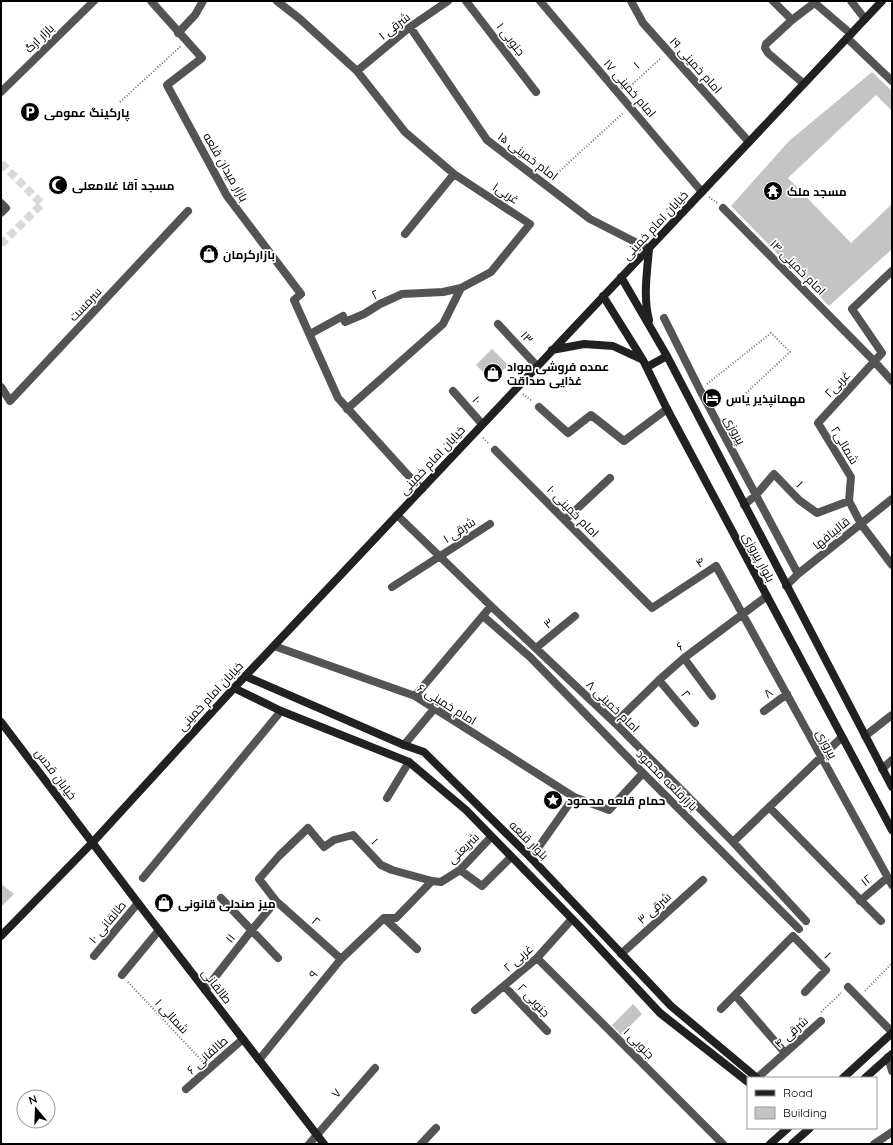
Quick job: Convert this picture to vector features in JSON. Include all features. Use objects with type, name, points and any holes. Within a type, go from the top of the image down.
[{"type":"main road","name":"خیابان امام خمینی","points":[[1,936],[93,842],[234,688],[882,1]]},
{"type":"main road","points":[[649,249],[647,311],[652,330]]},
{"type":"main road","name":"بلوار پیروزی","points":[[621,277],[667,356],[786,586],[882,768],[891,782]]},
{"type":"main road","name":"بلوار پیروزی","points":[[603,296],[645,364],[667,409],[766,596],[892,830]]},
{"type":"main road","points":[[552,350],[584,344],[613,346],[645,364],[667,356]]},
{"type":"main road","name":"بلوار قلعه","points":[[246,676],[404,745],[424,752],[531,858],[671,1006],[756,1077]]},
{"type":"main road","name":"بلوار قلعه","points":[[234,688],[281,711],[409,762],[466,810],[491,838],[512,857],[572,919],[660,1013],[747,1081]]},
{"type":"main road","name":"خیابان قدس","points":[[1,722],[93,842]]},
{"type":"main road","name":"طالقانی","points":[[93,842],[158,930],[324,1144]]},
{"type":"main road","points":[[844,1077],[892,1033]]},
{"type":"main road","points":[[866,1077],[890,1055]]},
{"type":"main road","points":[[770,1144],[787,1129]]},
{"type":"main road","points":[[792,1144],[809,1129]]},
{"type":"street","name":"بازار ارگ","points":[[1,92],[94,1]]},
{"type":"street","name":"بازار میدان قلعه","points":[[151,1],[178,33],[202,58],[167,85],[227,196],[301,294],[294,300],[338,398],[422,489]]},
{"type":"street","points":[[178,33],[195,15],[203,1]]},
{"type":"street","name":"غربی۱","points":[[277,1],[300,19],[356,71],[406,132],[454,174],[530,224],[491,272],[461,288]]},
{"type":"street","name":"۱ شرقی","points":[[356,71],[410,27],[448,1]]},
{"type":"street","name":"۱ جنوبی","points":[[466,1],[536,92]]},
{"type":"street","name":"امام خمینی ۱۷","points":[[540,1],[619,96],[702,192]]},
{"type":"street","name":"امام خمینی ۱۹","points":[[631,1],[643,23],[749,142]]},
{"type":"street","points":[[773,1],[792,20]]},
{"type":"street","points":[[851,1],[865,19]]},
{"type":"street","points":[[804,83],[768,53],[765,48],[766,44],[792,20],[813,4],[816,4],[849,36],[892,81]]},
{"type":"street","name":"امام خمینی ۱۵","points":[[410,27],[488,140],[590,219],[649,249]]},
{"type":"street","points":[[405,234],[454,174]]},
{"type":"street","points":[[1,203],[6,208],[1,213]]},
{"type":"street","name":"امام خمینی ۱۴","points":[[723,208],[892,381]]},
{"type":"street","name":"سرمست","points":[[1,387],[10,401],[188,211]]},
{"type":"street","points":[[874,361],[882,353],[852,309],[892,271]]},
{"type":"street","points":[[347,409],[443,324],[461,288]]},
{"type":"street","name":"۲","points":[[310,334],[343,316],[345,322],[402,294],[443,292],[461,288]]},
{"type":"street","name":"پیروزی","points":[[664,318],[700,390],[798,574]]},
{"type":"street","name":"۱۳","points":[[498,324],[537,366]]},
{"type":"street","name":"غربی۲","points":[[818,423],[874,361]]},
{"type":"street","name":"۱۰","points":[[453,391],[482,424]]},
{"type":"street","points":[[539,407],[568,433],[591,415],[624,441],[667,409]]},
{"type":"street","name":"شمالی۲","points":[[818,423],[851,477],[849,501]]},
{"type":"street","name":"امام خمینی ۱۰","points":[[495,450],[652,608]]},
{"type":"street","name":"۱","points":[[744,505],[756,495],[774,474],[799,500],[817,513],[849,501]]},
{"type":"street","points":[[565,520],[610,478]]},
{"type":"street","name":"قالیبافها","points":[[786,586],[798,574],[892,499]]},
{"type":"street","points":[[849,501],[861,524],[892,565]]},
{"type":"street","name":"امام خمینی ۸","points":[[397,515],[615,723],[733,842],[806,921]]},
{"type":"street","name":"۱ شرقی","points":[[392,587],[490,524]]},
{"type":"street","name":"۴","points":[[652,608],[716,566],[742,613]]},
{"type":"street","name":"۶","points":[[615,723],[684,658],[766,596]]},
{"type":"street","points":[[415,696],[491,606]]},
{"type":"street","name":"پیروزی","points":[[742,613],[892,885]]},
{"type":"street","name":"بازارقلعه محمود","points":[[483,616],[530,657],[643,774],[799,929]]},
{"type":"street","name":"۳","points":[[536,648],[575,616]]},
{"type":"street","name":"امام خمینی ۶","points":[[274,646],[415,696],[574,797],[609,810],[643,774]]},
{"type":"street","points":[[684,658],[712,696]]},
{"type":"street","name":"۲","points":[[659,680],[695,723]]},
{"type":"street","name":"۸","points":[[764,711],[787,694]]},
{"type":"street","points":[[404,745],[434,709]]},
{"type":"street","points":[[143,878],[281,711]]},
{"type":"street","points":[[865,736],[892,715]]},
{"type":"street","points":[[733,842],[842,738]]},
{"type":"street","points":[[882,768],[892,760]]},
{"type":"street","points":[[387,798],[409,762]]},
{"type":"street","points":[[531,858],[574,797]]},
{"type":"street","points":[[769,807],[881,921]]},
{"type":"street","name":"۲","points":[[308,828],[279,856],[259,879],[276,901],[341,959]]},
{"type":"street","name":"۱","points":[[308,828],[324,847],[334,840],[353,835],[381,865],[392,870],[432,881]]},
{"type":"street","name":"شریعتی","points":[[432,881],[440,882],[460,870],[491,838]]},
{"type":"street","points":[[460,870],[482,886],[512,857]]},
{"type":"street","name":"۱۲","points":[[860,901],[888,877]]},
{"type":"street","name":"۳ شرقی","points":[[621,954],[703,880]]},
{"type":"street","points":[[384,918],[396,918],[432,881]]},
{"type":"street","points":[[221,898],[278,958]]},
{"type":"street","name":"۱۱","points":[[205,990],[251,930],[276,901]]},
{"type":"street","name":"طالقانی ۱۰","points":[[94,956],[138,903]]},
{"type":"street","points":[[384,918],[417,949]]},
{"type":"street","name":"۹","points":[[259,1060],[341,959],[384,918]]},
{"type":"street","name":"۲ غربی","points":[[475,1010],[537,958],[572,919]]},
{"type":"street","points":[[122,975],[158,930]]},
{"type":"street","name":"۱","points":[[735,995],[793,936],[826,970],[805,992]]},
{"type":"street","name":"۱ جنوبی","points":[[537,958],[723,1144]]},
{"type":"street","name":"۲ جنوبی","points":[[504,986],[547,1031]]},
{"type":"street","points":[[848,987],[892,1033]]},
{"type":"street","points":[[720,1009],[735,995],[785,1054]]},
{"type":"street","name":"شرقی ۴","points":[[758,1077],[821,1021]]},
{"type":"street","name":"طالقانی ۶","points":[[186,1089],[243,1039]]},
{"type":"street","points":[[890,1055],[892,1071]]},
{"type":"street","name":"۷","points":[[316,1134],[375,1068]]},
{"type":"street","points":[[421,1144],[436,1128]]},
{"type":"street","points":[[874,1144],[892,1132]]},
{"type":"street","points":[[309,1144],[316,1134]]},
{"type":"path","points":[[120,102],[186,41]]},
{"type":"path","name":"۱","points":[[619,96],[668,52]]},
{"type":"path","points":[[546,184],[630,107]]},
{"type":"path","points":[[702,192],[723,208]]},
{"type":"path","points":[[700,390],[771,333],[790,352],[741,398]]},
{"type":"path","points":[[517,388],[539,407]]},
{"type":"path","points":[[476,431],[495,450]]},
{"type":"path","points":[[858,998],[892,963]]},
{"type":"path","name":"۱ شمالی","points":[[122,975],[209,1069]]},
{"type":"path","name":"شرقی ۴","points":[[821,1021],[816,1016],[848,987]]},
{"type":"building","name":"مسجد ملک","points":[[872,72],[892,91],[892,111],[876,95],[788,178],[851,243],[892,204],[892,249],[829,306],[731,206],[789,141]]},
{"type":"building","name":"عمده فروشی مواد غذایی صداقت","points":[[492,349],[508,365],[493,382],[476,365]]},
{"type":"building","points":[[1,884],[14,894],[1,907]]},
{"type":"building","points":[[633,1004],[642,1014],[621,1035],[612,1025]]},
{"type":"tunnel","points":[[1,163],[42,204],[1,244]]},
{"type":"place","name":"پارکینگ عمومی","points":[[30,112]]},
{"type":"place","name":"مسجد آقا غلامعلی","points":[[58,185]]},
{"type":"place","name":"مسجد ملک","points":[[773,191]]},
{"type":"place","name":"بازارکرمان","points":[[209,254]]},
{"type":"place","name":"عمده فروشی مواد غذایی صداقت","points":[[493,373]]},
{"type":"place","name":"مهمانپذیر یاس","points":[[712,398]]},
{"type":"place","name":"حمام قلعه محمود","points":[[553,800]]},
{"type":"place","name":"میز صندلی قانونی","points":[[164,903]]}]
